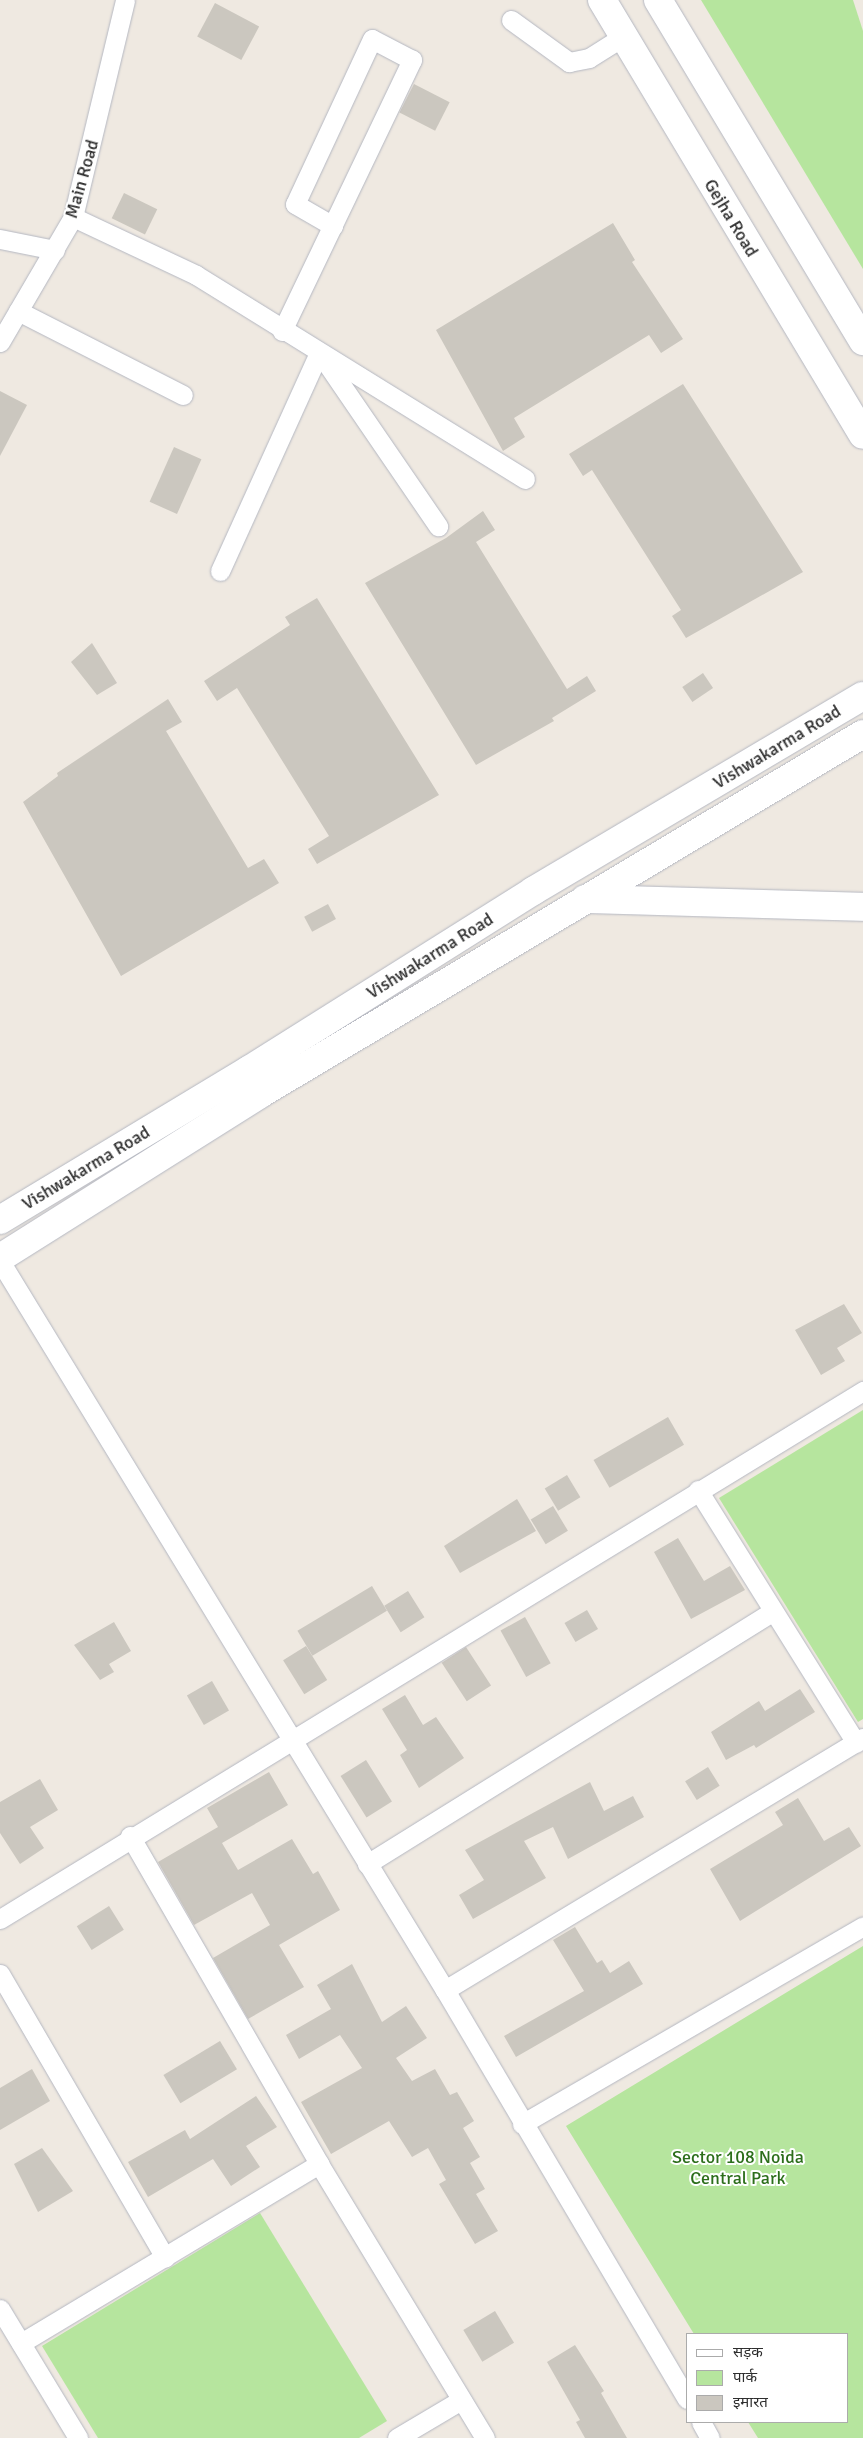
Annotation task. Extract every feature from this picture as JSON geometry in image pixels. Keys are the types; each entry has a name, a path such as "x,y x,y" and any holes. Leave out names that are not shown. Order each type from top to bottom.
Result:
{"main road":[{"name":"Gejha Road","path":"602,0 863,435"},
{"path":"658,0 863,341"},
{"name":"Vishwakarma Road","path":"0,1220 125,1145 533,891 863,696"},
{"name":"Vishwakarma Road","path":"0,1259 138,1171 582,899 863,734"},
{"path":"582,899 863,906"},
{"path":"125,1145 138,1171"}],"street":[{"name":"Main Road","path":"0,342 73,217 125,0"},
{"path":"510,20 569,62 589,58 624,36"},
{"path":"282,331 333,226 412,60 372,40 295,204 333,226"},
{"path":"73,217 196,276 282,331 524,479"},
{"path":"0,239 55,250"},
{"path":"18,311 183,395"},
{"path":"319,353 438,526"},
{"path":"220,571 319,353"},
{"path":"0,1259 445,1990 522,2124 686,2397"},
{"path":"0,1919 130,1836 290,1738 863,1391"},
{"path":"445,1990 859,1741 773,1611 698,1490"},
{"path":"367,1864 773,1611"},
{"path":"130,1836 319,2164 485,2438"},
{"path":"522,2124 863,1926"},
{"path":"0,1974 165,2257"},
{"path":"22,2343 319,2164"},
{"path":"0,2309 78,2438"},
{"path":"397,2438 461,2400"},
{"path":"702,2423 710,2438"}],"green space":[{"path":"701,0 853,0 863,31 863,269"},
{"path":"863,1410 863,1719 858,1722 719,1498"},
{"name":"Sector 108 Noida Central Park","path":"863,1946 863,2438 758,2438 749,2423 848,2423 848,2333 693,2333 566,2126"},
{"path":"260,2213 387,2421 359,2438 98,2438 42,2346"}],"building":[{"path":"215,3 259,26 241,60 197,37"},
{"path":"414,84 450,102 435,131 399,113"},
{"path":"124,193 157,209 145,234 112,218"},
{"path":"613,223 635,260 632,262 683,339 661,353 649,335 514,418 525,437 503,451 436,330"},
{"path":"683,384 803,572 686,638 672,616 681,610 592,470 583,476 569,454"},
{"path":"0,391 27,405 0,456"},
{"path":"174,447 201,459 177,514 150,502"},
{"path":"483,511 495,530 476,542 567,689 587,676 596,691 552,718 554,721 476,765 365,583 446,538"},
{"path":"317,598 439,795 317,864 308,849 329,836 237,688 217,701 204,681 290,625 285,617"},
{"path":"92,643 117,683 97,695 71,662"},
{"path":"703,673 713,688 692,702 682,687"},
{"path":"168,699 182,722 166,731 248,868 264,859 279,883 121,976 23,802 58,776 57,773"},
{"path":"328,904 336,919 312,932 304,917"},
{"path":"844,1304 862,1333 837,1348 845,1361 821,1375 795,1330"},
{"path":"668,1417 684,1445 610,1488 594,1460"},
{"path":"567,1475 580,1497 558,1511 545,1488"},
{"path":"517,1499 536,1531 460,1573 444,1546"},
{"path":"553,1506 568,1531 546,1544 531,1519"},
{"path":"678,1538 704,1581 730,1566 745,1590 691,1619 654,1552"},
{"path":"372,1586 387,1611 312,1656 297,1631"},
{"path":"408,1591 424,1617 401,1632 384,1606"},
{"path":"587,1610 598,1629 575,1642 564,1623"},
{"path":"525,1617 551,1663 526,1677 501,1631"},
{"path":"114,1622 131,1651 109,1664 114,1672 100,1680 74,1645"},
{"path":"306,1646 327,1680 304,1694 283,1660"},
{"path":"466,1647 491,1686 467,1701 442,1663"},
{"path":"212,1681 229,1710 204,1725 187,1696"},
{"path":"800,1689 815,1712 756,1748 754,1745 726,1760 711,1732 759,1701 765,1711"},
{"path":"405,1695 423,1725 436,1717 464,1758 419,1788 400,1755 407,1750 382,1709"},
{"path":"366,1760 392,1802 367,1817 341,1776"},
{"path":"708,1767 720,1786 697,1800 685,1781"},
{"path":"269,1772 288,1805 222,1843 238,1870 292,1839 313,1874 318,1871 340,1910 279,1945 304,1987 248,2019 213,1958 270,1925 252,1893 194,1925 158,1862 218,1827 207,1808"},
{"path":"40,1779 58,1810 30,1827 44,1848 20,1864 0,1833 0,1802"},
{"path":"590,1782 604,1811 633,1796 644,1817 568,1859 553,1827 524,1841 546,1878 473,1919 459,1895 484,1880 465,1850"},
{"path":"798,1798 824,1841 849,1827 861,1846 740,1921 710,1869 783,1825 775,1812"},
{"path":"109,1906 124,1930 92,1950 77,1926"},
{"path":"575,1927 597,1963 602,1960 610,1973 629,1961 643,1984 516,2057 504,2036 584,1991 553,1940"},
{"path":"352,1964 382,2022 406,2006 427,2038 396,2058 412,2081 435,2069 450,2095 457,2092 474,2121 463,2128 480,2157 470,2163 485,2189 476,2194 498,2231 475,2244 439,2184 446,2180 428,2148 412,2157 389,2121 331,2154 301,2102 362,2068 340,2035 299,2059 286,2035 331,2009 317,1985"},
{"path":"220,2041 237,2069 180,2103 163,2075"},
{"path":"32,2069 50,2101 0,2130 0,2088"},
{"path":"256,2096 277,2127 246,2146 260,2167 231,2186 213,2159 148,2197 128,2162 185,2130 190,2139"},
{"path":"42,2148 73,2191 38,2212 14,2164"},
{"path":"495,2311 514,2343 482,2362 463,2330"},
{"path":"575,2345 604,2391 601,2393 627,2438 585,2438 576,2422 580,2420 547,2362"}]}
